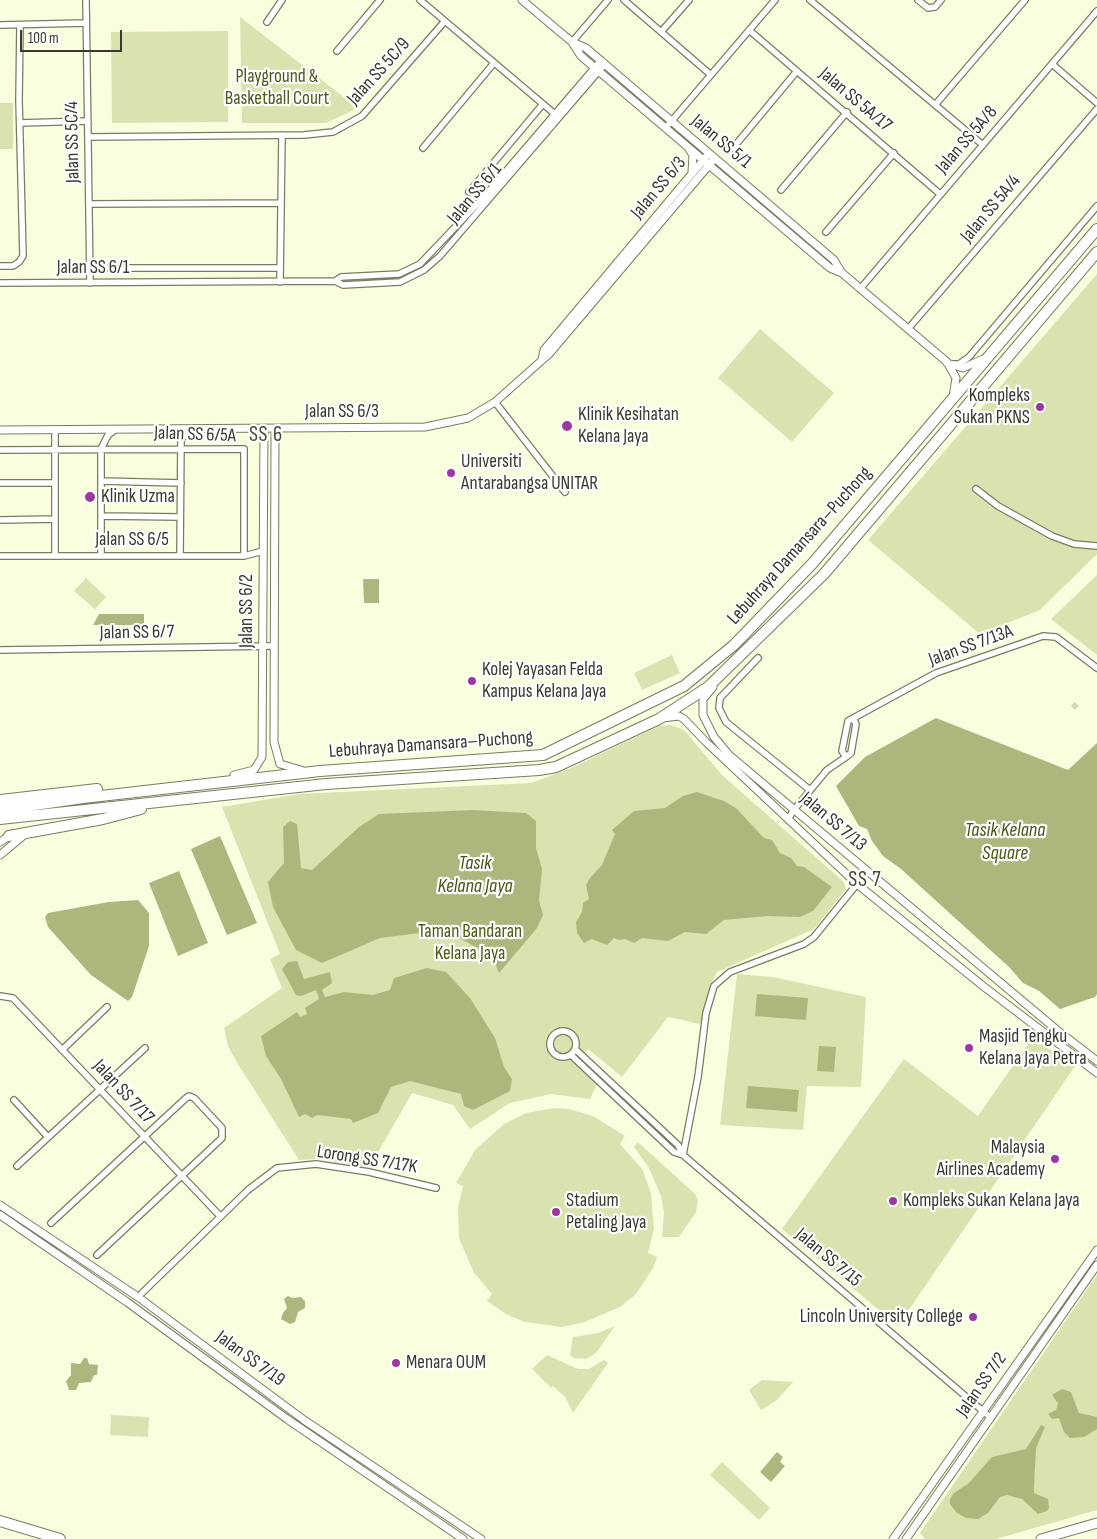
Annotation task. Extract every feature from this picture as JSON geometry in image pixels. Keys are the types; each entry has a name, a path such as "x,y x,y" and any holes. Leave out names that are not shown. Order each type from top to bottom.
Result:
{"highway":[{"name":"Lebuhraya Damansara–Puchong","path":"0,810 320,771 543,755 684,686 734,645 812,564 1097,229"},
{"name":"Lebuhraya Damansara–Puchong","path":"0,819 326,784 539,770 556,767 659,718 692,698 735,662 824,574 1097,252"},
{"path":"0,800 234,775 313,769 320,771"},
{"path":"3,838 103,819 178,801"},
{"path":"0,826 128,806"},
{"path":"0,1521 60,1539"}],"main road":[{"path":"1042,1539 1097,1523"}],"street":[{"name":"Jalan SS 5C/4","path":"86,0 90,283"},
{"path":"267,22 282,0"},
{"path":"337,51 380,0"},
{"path":"420,0 556,116"},
{"name":"Jalan SS 5/1","path":"522,0 572,42 586,48 672,121 834,260 842,274"},
{"path":"572,42 608,0"},
{"path":"624,0 711,75"},
{"path":"662,32 689,0"},
{"path":"666,128 775,0"},
{"path":"810,0 982,145"},
{"path":"918,0 928,8 935,7 940,0"},
{"path":"935,105 1025,0"},
{"name":"Jalan SS 5A/8","path":"860,289 1097,12"},
{"name":"Jalan SS 5C/9","path":"88,137 282,135 333,132 362,116 444,21"},
{"path":"0,25 86,23"},
{"path":"0,266 13,266 20,262 23,256 20,25"},
{"name":"Jalan SS 5A/17","path":"749,30 940,194"},
{"name":"Jalan SS 5/1","path":"572,42 581,56 830,268 842,274 947,362"},
{"name":"Jalan SS 6/1","path":"0,283 336,281 341,276 399,274 420,264 482,199 603,62"},
{"path":"423,148 494,63"},
{"path":"1052,64 1097,103"},
{"path":"733,148 797,71"},
{"path":"469,192 543,104"},
{"name":"Jalan SS 5A/4","path":"908,329 1097,109"},
{"path":"780,190 846,112"},
{"path":"20,123 88,121"},
{"path":"280,282 282,135"},
{"path":"686,145 693,155 693,179 711,173 722,176"},
{"name":"Jalan SS 6/3","path":"707,163 709,153"},
{"path":"826,232 894,153"},
{"name":"Jalan SS 6/3","path":"0,430 275,429 438,426 468,418 495,402 542,360 544,350 707,163 715,158"},
{"path":"89,204 282,203"},
{"path":"947,362 959,364 969,357 1097,206"},
{"path":"90,268 280,268"},
{"path":"947,362 963,368 987,356"},
{"path":"947,362 956,378 953,398"},
{"path":"495,402 565,492"},
{"path":"101,555 101,449 108,435 116,429"},
{"path":"180,556 181,439 193,429"},
{"name":"Jalan SS 6/2","path":"234,775 254,770 262,757 264,429"},
{"name":"Jalan SS 6/2","path":"275,429 274,646 276,753 280,764 301,770"},
{"path":"55,430 56,556"},
{"name":"Jalan SS 6/5A","path":"0,450 244,449 244,556"},
{"path":"101,481 181,483"},
{"path":"0,483 55,483"},
{"path":"976,489 998,506 1052,536 1074,544 1097,546"},
{"path":"101,516 180,517"},
{"path":"0,520 55,519"},
{"name":"Jalan SS 6/5","path":"0,556 244,556 263,551"},
{"name":"Jalan SS 7/13A","path":"788,820 793,811 827,770 852,753 856,724 853,718 936,673 1043,636 1056,637 1097,668"},
{"name":"Jalan SS 6/7","path":"0,650 274,646"},
{"path":"758,658 720,698 719,708 726,722 810,790"},
{"name":"Jalan SS 7/13","path":"735,662 703,700 704,720 714,737 729,755 793,811 1056,1030 1097,1061"},
{"name":"Jalan SS 7/13","path":"659,718 679,716 684,719 857,884 983,986 1097,1073"},
{"path":"0,855 27,833"},
{"path":"683,1155 698,1077 706,1013 714,986 730,972 804,944 814,937 857,884"},
{"name":"Jalan SS 7/17","path":"0,996 13,998 220,1216"},
{"path":"62,1050 107,1006"},
{"path":"576,1049 571,1055 559,1057 552,1052 549,1044 552,1036 560,1031 568,1032 575,1038 576,1049 678,1145 683,1155"},
{"path":"17,1166 145,1048"},
{"name":"Jalan SS 7/15","path":"571,1055 674,1152 683,1155 990,1418"},
{"path":"51,1223 184,1098 194,1098 222,1128 222,1138 97,1255"},
{"path":"14,1100 48,1137"},
{"path":"633,1115 638,1109"},
{"name":"Lorong SS 7/17K","path":"142,1292 220,1216 265,1175 277,1168 316,1164 369,1172 436,1188"},
{"name":"Jalan SS 7/19","path":"0,1205 138,1297 304,1420 481,1539"},
{"name":"Jalan SS 7/19","path":"0,1215 128,1302 287,1419 463,1539"},
{"name":"Jalan SS 7/2","path":"893,1539 1097,1250"},
{"name":"Jalan SS 7/2","path":"906,1539 1097,1265"}],"green space":[{"name":"Playground & Basketball Court","path":"240,17 358,108 326,123 242,123"},
{"path":"228,31 228,122 112,123 111,32"},
{"path":"0,103 13,103 13,149 0,149"},
{"name":"Kompleks Sukan PKNS","path":"1097,274 1097,554 1040,610 980,634 868,540"},
{"path":"760,329 834,393 792,442 718,378"},
{"path":"1097,575 1097,655 1051,619"},
{"path":"86,578 106,597 95,609 74,591"},
{"path":"672,655 680,673 642,690 634,673"},
{"name":"Taman Bandaran Kelana Jaya","path":"671,725 684,730 722,775 844,882 846,889 814,929 717,972 700,1024 668,1017 622,1077 588,1049 576,1063 594,1077 597,1084 590,1099 551,1094 510,1103 470,1129 453,1105 412,1093 369,1168 316,1159 299,1160 236,1061 228,1046 224,1028 282,988 270,959 280,954 222,807 299,794 531,783 569,769 659,726"},
{"path":"737,974 773,977 866,997 861,1087 807,1086 803,1130 720,1125"},
{"name":"Kompleks Sukan Kelana Jaya","path":"1032,1038 1075,1066 898,1326 782,1229 904,1059 978,1116"},
{"name":"Stadium Petaling Jaya","path":"554,1108 569,1109 593,1116 625,1136 620,1144 642,1169 651,1193 654,1229 648,1253 657,1257 653,1268 636,1294 620,1307 585,1322 562,1327 525,1322 506,1314 487,1301 492,1294 474,1273 459,1238 458,1207 463,1186 456,1183 475,1150 504,1124 526,1113"},
{"path":"638,1142 695,1194 698,1201 696,1212 679,1237 662,1237 664,1213 661,1196 649,1168 634,1147"},
{"path":"1097,1275 1097,1510 996,1539 925,1539 920,1533"},
{"path":"615,1326 596,1353 586,1359 574,1358 570,1355 573,1337 598,1333"},
{"path":"547,1355 578,1369 589,1369 604,1360 608,1363 573,1413 565,1397 553,1386 551,1388 532,1369"},
{"path":"762,1380 793,1382 777,1400 761,1410 749,1390"},
{"path":"111,1415 149,1417 148,1437 110,1435"},
{"path":"722,1462 770,1508 759,1520 710,1475"}],"water":[{"path":"363,579 379,579 379,603 364,603"},
{"path":"99,614 144,614 144,625 93,625"},
{"name":"Tasik Kelana Square","path":"936,718 1068,770 1097,743 1097,994 1095,997 1060,1009 1039,991 1023,983 1009,967 901,869 883,856 872,841 867,829 859,826 836,786 865,757"},
{"path":"697,792 724,801 737,809 764,838 772,840 780,853 791,858 797,866 804,867 832,887 813,911 800,917 768,916 724,920 706,934 685,932 668,941 642,938 634,943 625,939 619,940 614,938 607,945 592,939 584,943 577,933 576,922 582,912 583,903 589,899 586,885 602,865 615,834 612,830 634,811 665,808 683,796"},
{"name":"Tasik Kelana Jaya","path":"473,810 526,813 536,821 536,848 542,869 539,900 543,915 537,928 499,973 492,956 461,939 420,933 380,938 322,963 296,950 273,907 268,882 284,863 283,827 290,821 297,824 301,868 312,870 359,827 379,814"},
{"path":"220,836 257,923 227,935 191,849"},
{"path":"179,871 208,943 178,956 149,883"},
{"path":"138,900 149,913 149,946 132,997 128,1001 91,975 48,927 45,917 48,913 109,902"},
{"path":"297,961 304,979 330,972 332,983 322,990 325,997 344,992 373,995 390,990 394,978 427,968 446,972 470,998 495,1038 504,1067 512,1079 510,1091 473,1110 464,1106 461,1094 410,1081 391,1087 378,1113 353,1123 351,1119 317,1115 312,1118 305,1114 299,1117 281,1079 266,1056 261,1036 297,1012 300,1017 307,1014 305,1008 319,999 316,990 301,996 296,995 282,969 288,962"},
{"path":"757,994 808,998 806,1020 755,1016"},
{"path":"819,1046 836,1047 834,1072 817,1071"},
{"path":"748,1086 799,1090 797,1112 746,1108"},
{"path":"288,1296 292,1298 301,1297 305,1301 305,1308 298,1312 295,1322 290,1324 281,1319 287,1308 284,1299"},
{"path":"84,1358 87,1358 89,1364 98,1365 97,1375 94,1375 91,1382 79,1383 76,1390 69,1390 66,1381 71,1375 71,1363 80,1364"},
{"path":"1062,1389 1071,1392 1079,1413 1097,1417 1097,1429 1084,1437 1070,1438 1064,1432 1059,1418 1052,1419 1048,1414 1056,1410 1058,1403 1052,1395"},
{"path":"1041,1425 1045,1427 1036,1448 1034,1493 1048,1499 1049,1508 1047,1511 1038,1514 1022,1499 1007,1495 1000,1497 988,1513 978,1519 966,1518 957,1513 950,1504 950,1499 954,1493 969,1483 992,1457 1026,1449"},
{"path":"777,1452 783,1457 780,1462 785,1466 771,1482 760,1472"}],"tunnel":[{"path":"1073,708 1078,702"}],"place":[{"name":"Kompleks Sukan PKNS","path":"1040,407"},
{"name":"Klinik Kesihatan Kelana Jaya","path":"567,426"},
{"name":"Universiti Antarabangsa UNITAR","path":"451,473"},
{"name":"Klinik Uzma","path":"90,497"},
{"name":"Kolej Yayasan Felda Kampus Kelana Jaya","path":"472,681"},
{"name":"Masjid Tengku Kelana Jaya Petra","path":"969,1048"},
{"name":"Malaysia Airlines Academy","path":"1055,1159"},
{"name":"Kompleks Sukan Kelana Jaya","path":"893,1201"},
{"name":"Stadium Petaling Jaya","path":"556,1212"},
{"name":"Lincoln University College","path":"973,1317"},
{"name":"Menara OUM","path":"396,1363"}],"district":[{"name":"SS 6","path":"266,436"},
{"name":"SS 7","path":"865,881"}]}
